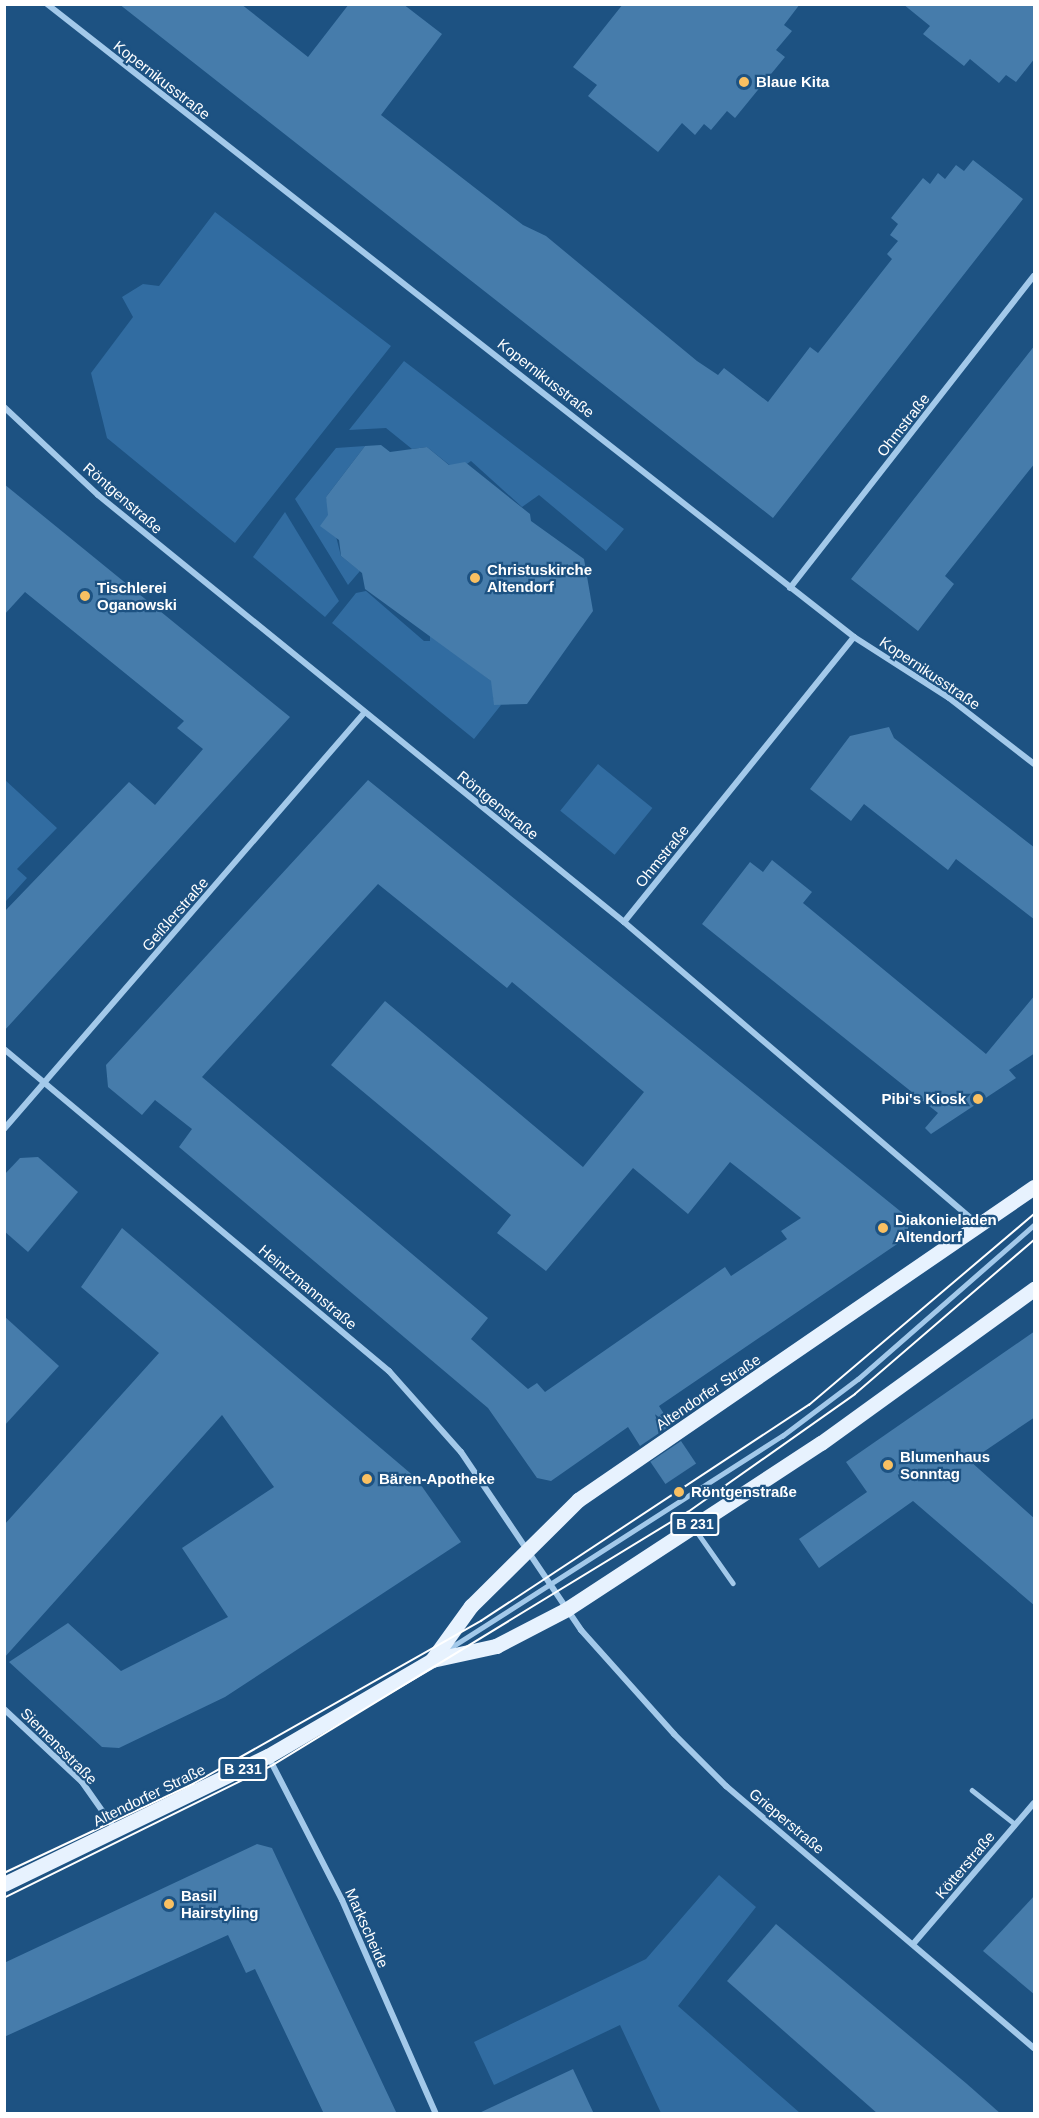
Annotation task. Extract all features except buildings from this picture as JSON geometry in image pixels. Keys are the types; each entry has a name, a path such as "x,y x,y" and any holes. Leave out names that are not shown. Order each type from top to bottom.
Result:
{"main road":[{"name":"Altendorfer Straße","path":"432,1660 525,1547 578,1500 830,1332 977,1223 1035,1187"},
{"name":"Altendorfer Straße","path":"4,1884 268,1756 432,1660 496,1646 567,1609 859,1417 1035,1290"}],"street":[{"name":"Kopernikusstraße","path":"47,4 790,588 854,637 949,698 1035,764"},
{"name":"Ohmstraße","path":"790,588 1035,276"},
{"name":"Röntgenstraße","path":"4,407 98,495 624,922 977,1223"},
{"name":"Ohmstraße","path":"624,922 854,637"},
{"name":"Geißlerstraße","path":"4,1129 364,713"},
{"name":"Heintzmannstraße","path":"4,1049 389,1371 461,1452 551,1586"},
{"name":"Grieperstraße","path":"551,1586 608,1662 726,1786 914,1943 1035,2048"},
{"name":"Siemensstraße","path":"4,1709 82,1782 116,1831"},
{"name":"Markscheide","path":"268,1756 342,1900 436,2114"},
{"name":"Kötterstraße","path":"914,1943 1035,1803"}],"lane":[{"path":"432,1660 551,1586 817,1410 1035,1225"},
{"path":"693,1526 733,1583"},
{"path":"972,1790 1016,1824"}],"shaded area":[{"path":"215,212 391,346 235,543 107,438 91,373 133,317 122,297 143,284 159,286"},
{"path":"404,361 624,529 606,551 539,495 522,507 471,461 457,471 427,447 412,449 386,428 349,430"},
{"path":"365,446 326,497 341,556 360,571 348,585 295,499 336,448"},
{"path":"285,512 339,601 325,617 253,557"},
{"path":"366,591 424,641 430,641 430,634 495,684 493,698 501,705 474,739 332,623 356,593"},
{"path":"598,764 652,808 615,855 560,811"},
{"path":"4,779 57,828 17,869 27,878 6,901"},
{"path":"719,1875 756,1907 678,2006 800,2113 661,2113 620,2025 494,2085 474,2042 646,1959"}],"tram line":[{"path":"4,1873 193,1784 481,1621 809,1405 1034,1214"},
{"path":"4,1898 273,1765 688,1512 855,1394 1034,1240"}],"place":[{"name":"Blaue Kita","path":"744,82"},
{"name":"Christuskirche Altendorf","path":"475,578"},
{"name":"Tischlerei Oganowski","path":"85,596"},
{"name":"Pibi's Kiosk","path":"978,1099"},
{"name":"Diakonieladen Altendorf","path":"883,1228"},
{"name":"Blumenhaus Sonntag","path":"888,1465"},
{"name":"Bären-Apotheke","path":"367,1479"},
{"name":"Röntgenstraße","path":"679,1492"},
{"name":"Basil Hairstyling","path":"169,1904"}]}
